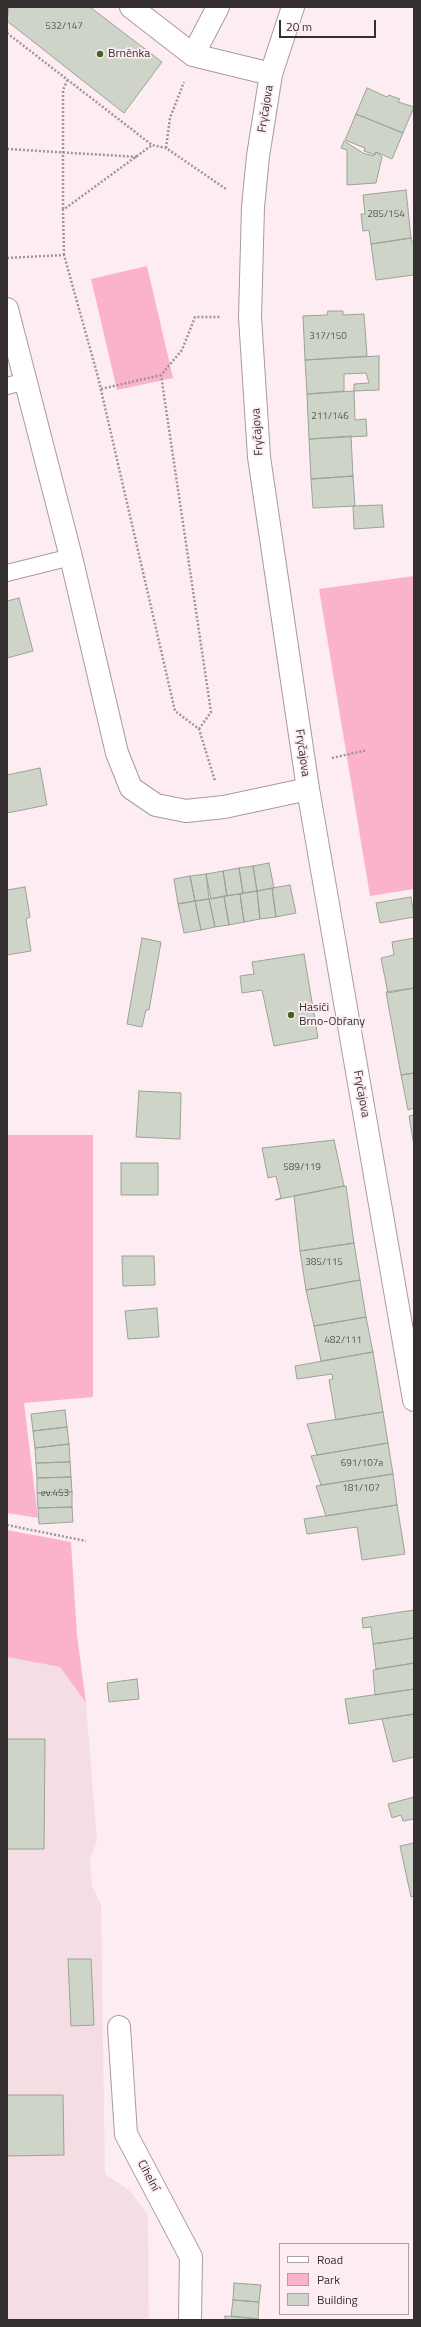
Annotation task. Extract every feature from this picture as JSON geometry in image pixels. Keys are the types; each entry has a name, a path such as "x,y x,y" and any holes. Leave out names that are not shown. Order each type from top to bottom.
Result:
{"main road":[{"name":"Fryčajova","path":"131,7 193,55 271,74"},
{"path":"193,55 218,7"},
{"name":"Fryčajova","path":"293,7 271,74 258,156 253,207 250,317 259,457 308,789 414,1400"},
{"name":"Fryčajova","path":"7,309 16,383 71,557 117,753 132,788 156,805 186,811 224,807 308,789"},
{"name":"Cihelní","path":"119,2027 126,2134 191,2257 190,2320"}],"lane":[{"path":"7,573 71,557"}],"path":[{"path":"7,33 152,145 166,148 253,207"},
{"path":"166,148 170,118 193,55"},
{"path":"68,79 63,90 64,254 101,389 175,712 199,729 216,785"},
{"path":"63,210 138,157 152,145"},
{"path":"7,149 138,157"},
{"path":"7,258 64,254"},
{"path":"101,389 161,375 182,350 195,318 224,317"},
{"path":"161,375 211,712 199,729"},
{"path":"328,759 367,750"},
{"path":"7,1525 86,1541"}],"shaded area":[{"path":"7,1657 60,1667 86,1703 97,1841 90,1860 92,1886 101,1905 105,2174 129,2190 148,2215 149,2320 7,2320"}],"green space":[{"path":"147,266 173,378 117,390 91,279"},
{"path":"414,576 414,889 370,896 319,589"},
{"path":"7,1135 93,1135 93,1397 24,1403 38,1518 7,1513"},
{"path":"7,1530 71,1542 77,1635 86,1703 60,1667 7,1657"}],"building":[{"name":"Brněnka","path":"9,7 90,7 162,62 124,113 7,21"},
{"path":"367,88 387,97 389,95 400,99 398,102 414,107 403,133 356,114"},
{"path":"356,114 403,133 392,159 376,152 375,155 364,151 365,148 345,140"},
{"path":"344,141 363,153 373,156 376,152 382,157 376,183 347,185 347,150 341,148"},
{"path":"406,190 411,238 371,244 369,230 363,231 361,214 365,214 363,195"},
{"path":"411,238 412,242 414,242 414,275 376,280 371,244"},
{"path":"328,311 343,311 343,315 364,314 367,356 305,360 303,316 327,315"},
{"path":"379,356 379,390 354,391 354,384 369,383 366,373 344,374 344,391 307,394 305,360"},
{"path":"354,391 355,420 366,419 367,436 309,439 307,394"},
{"path":"351,436 353,476 311,479 309,439"},
{"path":"353,476 355,506 313,508 311,479"},
{"path":"382,505 384,527 354,529 353,506"},
{"path":"19,598 33,651 7,658 7,601"},
{"path":"40,768 47,805 7,813 7,775"},
{"path":"269,863 274,888 257,891 253,866"},
{"path":"253,866 257,891 243,893 239,868"},
{"path":"239,868 243,893 227,896 223,871"},
{"path":"223,871 227,896 211,899 206,874"},
{"path":"206,874 209,899 195,901 190,876"},
{"path":"190,876 195,901 178,904 174,879"},
{"path":"290,885 296,913 276,917 272,888"},
{"path":"25,887 30,917 26,919 31,951 7,955 7,890"},
{"path":"272,888 276,917 260,919 257,891"},
{"path":"257,891 260,919 244,922 240,894"},
{"path":"240,894 244,922 229,925 224,896"},
{"path":"224,896 229,925 215,927 209,899"},
{"path":"411,897 414,917 380,923 376,903"},
{"path":"209,899 215,927 201,930 195,901"},
{"path":"195,901 201,930 184,933 178,904"},
{"path":"142,938 161,942 149,1010 146,1010 142,1027 127,1024"},
{"path":"414,938 414,988 388,993 381,958 394,955 392,942"},
{"name":"Hasiči Brno-Obřany","path":"304,954 318,1038 274,1046 262,990 242,993 240,976 254,974 252,962"},
{"path":"414,988 414,1073 401,1075 386,992"},
{"path":"414,1073 414,1108 408,1110 401,1075"},
{"path":"139,1091 181,1093 180,1139 136,1137"},
{"path":"414,1115 414,1146 409,1116"},
{"path":"334,1140 344,1186 275,1200 281,1198 276,1176 268,1178 262,1148"},
{"path":"121,1163 158,1163 158,1195 121,1195"},
{"path":"346,1186 354,1243 300,1251 294,1196"},
{"path":"354,1243 360,1280 306,1290 300,1251"},
{"path":"122,1256 154,1256 155,1285 123,1286"},
{"path":"360,1280 366,1317 314,1326 306,1290"},
{"path":"157,1308 159,1337 128,1339 125,1311"},
{"path":"366,1317 373,1352 321,1361 314,1326"},
{"path":"373,1352 383,1412 336,1420 329,1380 333,1379 332,1374 297,1379 295,1366"},
{"path":"65,1410 67,1427 33,1431 31,1414"},
{"path":"383,1412 388,1443 317,1455 307,1424"},
{"path":"67,1427 69,1444 35,1448 33,1431"},
{"path":"388,1443 393,1474 321,1485 311,1456"},
{"path":"69,1444 70,1462 36,1463 35,1448"},
{"path":"70,1462 71,1477 37,1478 36,1463"},
{"path":"393,1474 397,1505 326,1516 316,1486"},
{"path":"71,1477 72,1492 37,1493 37,1478"},
{"path":"72,1492 72,1507 38,1508 37,1493"},
{"path":"397,1505 405,1554 362,1560 357,1527 307,1534 304,1519"},
{"path":"72,1507 73,1522 39,1524 38,1508"},
{"path":"414,1610 414,1638 373,1644 371,1627 363,1628 362,1618"},
{"path":"414,1638 414,1663 376,1669 373,1644"},
{"path":"414,1663 414,1689 375,1695 373,1670"},
{"path":"137,1679 139,1699 109,1702 107,1683"},
{"path":"414,1689 414,1714 349,1724 345,1699"},
{"path":"414,1714 414,1757 393,1762 382,1719"},
{"path":"7,1739 45,1739 44,1849 7,1849"},
{"path":"414,1797 414,1819 403,1821 401,1815 392,1818 388,1804"},
{"path":"414,1843 414,1896 411,1897 400,1846"},
{"path":"68,1959 91,1959 94,2025 71,2026"},
{"path":"7,2095 63,2095 64,2155 7,2156"},
{"path":"234,2283 261,2285 259,2302 233,2300"},
{"path":"233,2300 259,2302 258,2319 231,2316"},
{"path":"225,2316 258,2319 258,2320 225,2320"}],"place":[{"name":"Brněnka","path":"100,54"},
{"name":"Hasiči Brno-Obřany","path":"291,1015"}]}
